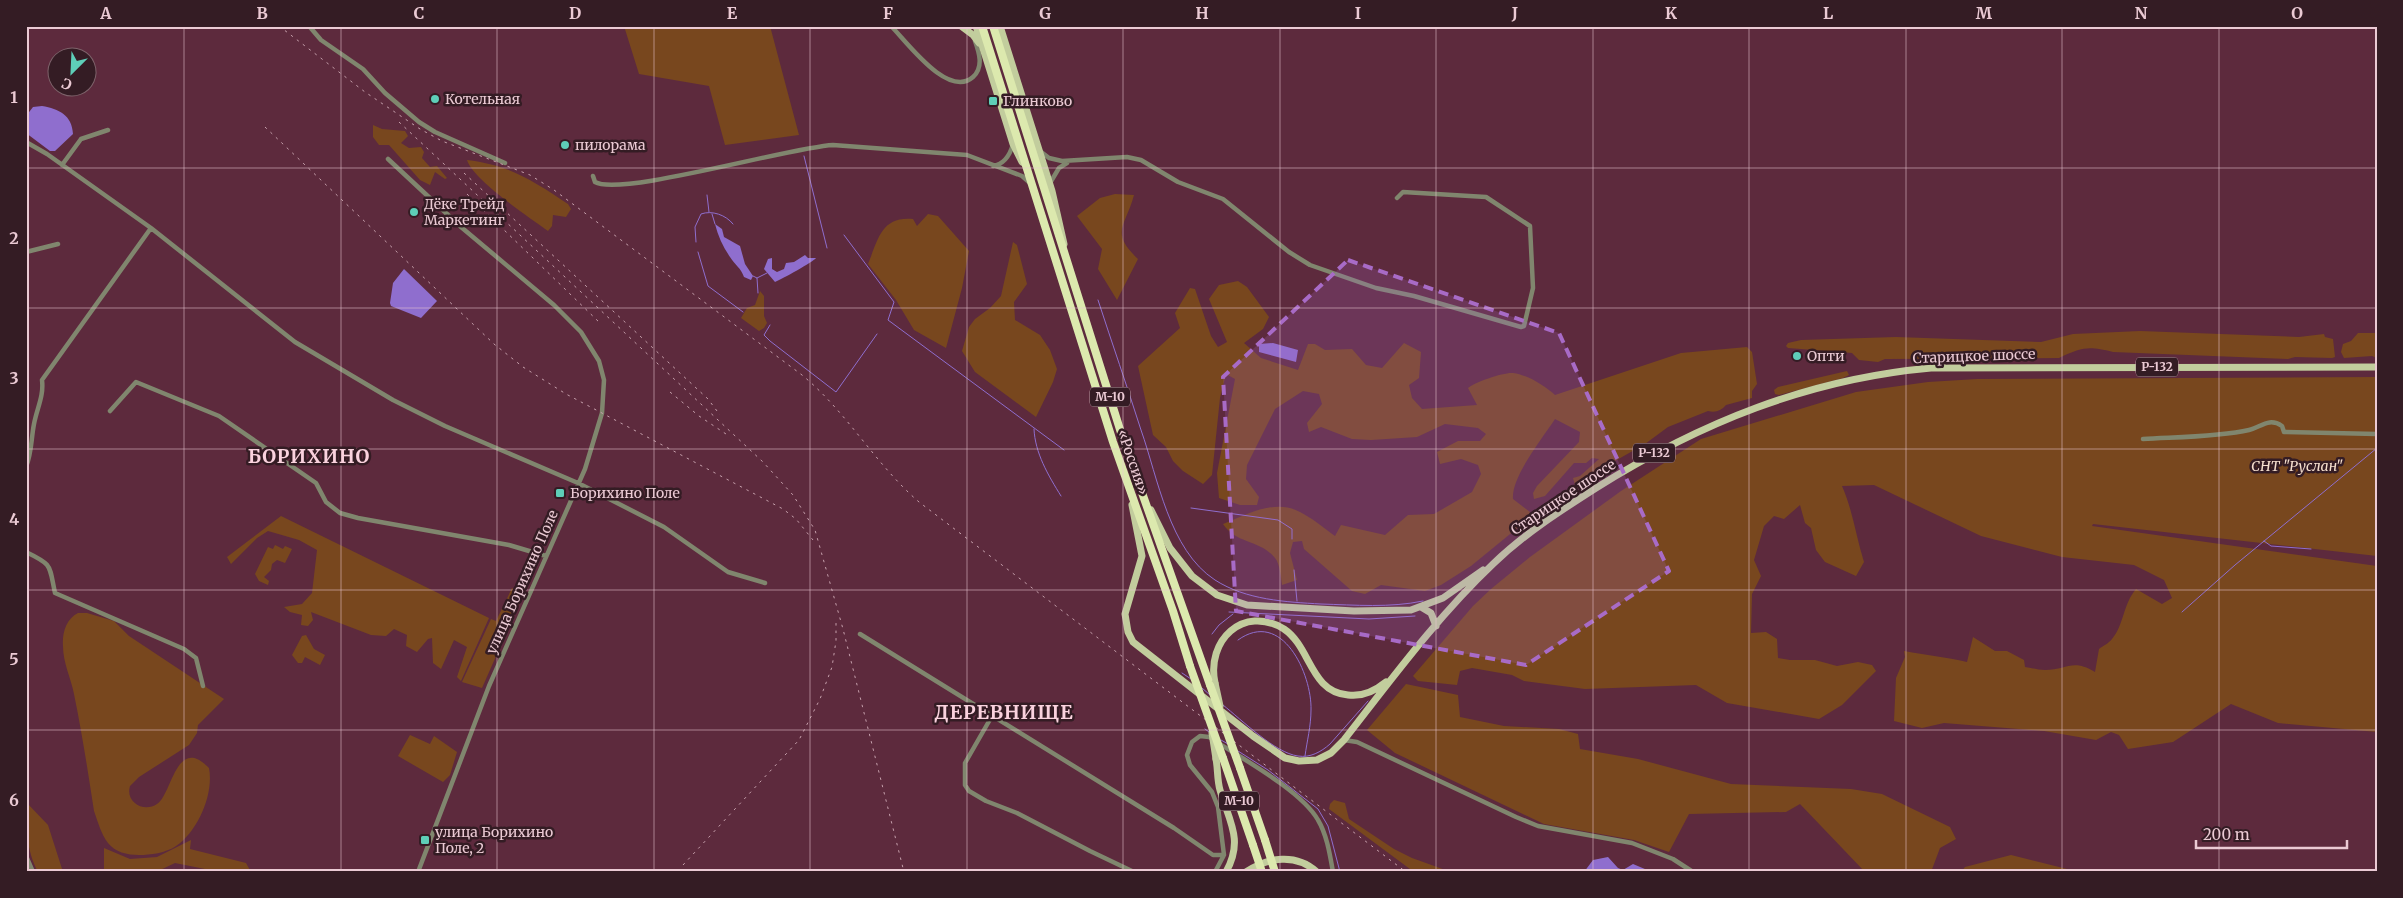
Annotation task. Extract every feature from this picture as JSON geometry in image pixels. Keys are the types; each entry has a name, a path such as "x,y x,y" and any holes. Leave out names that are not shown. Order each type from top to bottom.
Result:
{"highway":[{"name":"«Россия»","path":"982,26 1128,487 1173,611 1190,666 1210,720 1220,758 1262,872"},
{"name":"«Россия»","path":"993,26 1138,484 1212,684 1275,872"}],"main road":[{"path":"961,26 973,35 982,48"},
{"path":"976,26 1013,144 1030,175"},
{"path":"1000,26 1050,184 1060,219 1067,258"},
{"path":"1005,26 1005,43"},
{"path":"1012,68 1019,108"},
{"name":"Старицкое шоссе","path":"1128,487 1142,556 1125,614 1128,632 1133,642 1258,740 1286,758 1299,761 1317,760 1331,752 1344,740 1396,673 1492,565 1550,518 1659,450 1738,413 1820,388 1898,372 1949,367 2377,367"},
{"path":"1138,484 1176,557 1197,581 1224,598 1247,605 1388,612 1421,607 1448,596 1492,565"},
{"path":"1421,607 1431,613 1436,626"},
{"path":"1212,684 1213,660 1221,642 1237,627 1259,622 1273,624 1289,634 1298,644 1317,678 1325,686 1336,692 1353,696 1368,693 1396,673"},
{"path":"1220,758 1218,785 1236,840 1234,854 1226,872"},
{"path":"1246,872 1266,861 1281,859 1299,862 1317,872"}],"street":[{"path":"309,26 321,40 363,69 385,93 419,122 435,132 505,163"},
{"path":"891,26 932,68 946,79 955,82 969,80 978,70 980,60 973,35"},
{"path":"62,165 80,139 108,130"},
{"path":"26,142 151,228 296,342 393,400 445,426 578,483 664,526 728,572 765,583"},
{"path":"992,166 1004,162 1013,144"},
{"path":"593,176 595,182 605,186 631,183 748,162 812,146 833,145 967,155 1022,176 1033,187"},
{"path":"1039,151 1053,160 1070,162 1127,157 1141,160 1178,182 1223,200 1288,252 1310,265 1376,288 1414,296 1521,327 1524,326 1533,288 1530,226 1486,197 1403,192 1397,198"},
{"name":"улица Борихино Поле","path":"388,159 435,204 554,306 581,332 590,343 602,367 604,380 604,404 594,443 489,686 418,872"},
{"path":"1050,184 1059,168 1070,162"},
{"path":"26,467 32,453 34,422 44,391 42,380 151,228"},
{"path":"26,252 58,244"},
{"path":"110,411 136,382 219,416 316,483 326,502 340,513 358,518 509,545 546,556"},
{"path":"2143,439 2246,430 2266,422 2273,422 2282,426 2284,432 2377,434"},
{"path":"26,552 46,561 50,568 55,593 184,649 196,658 203,686"},
{"path":"860,634 1174,828 1213,855 1224,855"},
{"path":"992,716 965,763 965,785 969,791 986,801 1018,813 1134,872"},
{"path":"1215,872 1224,855 1221,826 1215,798 1187,759 1190,745 1200,736 1209,737 1273,779 1308,807 1320,822 1333,872"},
{"path":"1344,740 1357,742 1538,826 1632,843 1673,858 1693,872"},
{"path":"26,856 33,872"}],"highlighted area":[{"path":"1348,260 1559,333 1669,571 1526,665 1236,611 1223,377"}],"green space":[{"path":"624,26 770,26 799,135 725,145 709,86 639,74"},
{"path":"373,125 382,129 405,131 408,136 401,143 409,148 421,147 424,152 422,158 430,167 437,166 447,178 445,179 435,172 430,185 420,180 389,145 379,145 373,137"},
{"path":"467,160 482,162 520,175 568,204 571,209 566,217 553,215 552,226 548,231 490,188 471,168"},
{"path":"1115,194 1134,195 1122,228 1122,235 1129,250 1138,259 1117,300 1098,269 1102,249 1077,216 1100,198"},
{"path":"928,214 938,216 969,251 962,288 946,348 914,330 896,300 868,264 878,238 887,226 894,221 913,219 917,226"},
{"path":"1013,242 1017,245 1027,284 1014,302 1015,320 1040,335 1050,350 1057,369 1053,382 1036,417 975,372 962,351 969,327 975,319 990,308 1001,296"},
{"path":"1238,281 1247,287 1269,317 1263,329 1244,343 1261,358 1298,370 1308,344 1315,344 1325,350 1352,349 1366,365 1382,368 1404,343 1421,352 1419,378 1409,385 1412,398 1422,409 1477,405 1468,388 1483,380 1503,374 1513,373 1530,378 1555,395 1681,353 1747,347 1752,352 1757,384 1752,391 1752,398 1726,405 1718,411 1708,411 1668,427 1576,489 1573,478 1580,476 1599,459 1592,458 1586,463 1574,463 1545,496 1534,499 1533,493 1537,486 1579,442 1580,432 1555,419 1528,458 1514,490 1513,499 1530,512 1526,521 1471,566 1441,585 1425,591 1381,585 1365,594 1352,591 1304,549 1302,541 1293,542 1290,553 1297,580 1282,585 1279,567 1275,558 1263,548 1241,539 1223,524 1261,509 1281,507 1300,512 1335,536 1341,525 1385,535 1408,515 1434,514 1472,492 1481,474 1478,465 1461,459 1440,464 1437,452 1458,441 1480,441 1486,434 1478,428 1445,424 1417,437 1371,440 1352,439 1321,427 1309,432 1307,423 1322,404 1319,394 1303,391 1275,409 1247,465 1246,479 1259,497 1257,505 1240,505 1219,498 1217,473 1235,379 1226,374 1220,398 1212,475 1203,484 1183,471 1173,461 1166,447 1153,435 1138,366 1180,328 1175,313 1190,288 1195,289 1211,336 1218,347 1227,342 1209,299 1219,285"},
{"path":"760,291 764,296 764,316 767,323 759,331 741,318 747,308 755,305"},
{"path":"2140,331 2299,337 2324,334 2325,337 2333,339 2335,357 2295,357 2288,359 2113,352 2091,348 2059,358 1885,359 1878,362 1859,360 1852,353 1788,348 1786,346 1788,343 1801,340 1896,337 2041,342 2073,334"},
{"path":"2358,333 2377,333 2377,358 2372,356 2344,358 2341,352 2343,344 2351,341"},
{"path":"1847,371 1849,375 1843,378 1779,395 1775,394 1774,390 1778,387"},
{"name":"СНТ \"Руслан\"","path":"2377,377 2377,556 2093,524 2092,526 2377,566 2377,732 2278,723 2231,704 2173,742 2128,749 2119,735 2111,732 2096,740 2044,731 1944,723 1922,728 1894,721 1896,678 1905,657 1904,651 1967,662 1973,637 1995,651 2007,651 2024,660 2025,667 2053,670 2075,665 2095,672 2099,649 2109,642 2116,633 2128,601 2136,589 2162,604 2172,598 2164,580 2134,565 2062,557 1981,536 1874,485 1842,486 1864,562 1856,576 1825,562 1816,550 1811,528 1805,523 1800,505 1784,519 1774,516 1764,526 1754,560 1761,576 1752,594 1751,633 1766,632 1777,639 1778,658 1815,660 1837,666 1858,662 1872,665 1876,671 1842,705 1819,719 1727,703 1696,685 1585,689 1524,681 1512,675 1472,668 1460,671 1457,685 1418,681 1413,676 1473,606 1491,589 1530,557 1621,491 1701,439 1856,392 1928,382 1977,379"},
{"path":"281,516 489,618 461,681 457,677 467,647 454,640 441,669 433,663 432,638 428,639 417,652 406,646 407,635 394,629 386,636 371,635 311,612 313,620 308,626 301,625 302,615 290,612 284,607 302,604 312,593 317,550 299,540 268,531 257,538 231,564 227,557"},
{"path":"275,545 283,549 285,546 292,549 285,563 277,560 272,564 271,570 264,577 269,581 268,585 259,581 255,574 268,547 273,549"},
{"path":"512,588 523,595 482,688 462,682 491,619 496,621"},
{"path":"78,613 87,613 114,621 129,636 224,699 198,725 197,733 189,745 139,777 130,786 130,797 133,801 141,806 152,806 157,804 162,798 182,762 189,758 198,759 209,768 209,789 203,811 184,839 168,850 143,855 130,854 114,849 103,836 94,811 73,688 63,652 63,636 66,627 70,619"},
{"path":"306,635 314,649 325,655 320,665 305,657 302,663 298,663 292,655 302,636"},
{"path":"1406,684 1458,695 1460,717 1504,726 1559,729 1578,734 1580,749 1638,759 1731,784 1851,789 1882,794 1950,827 1956,839 1940,848 1931,872 1865,872 1800,804 1786,812 1689,814 1669,852 1634,840 1544,824 1395,753 1367,730"},
{"path":"410,735 430,744 434,736 457,752 450,775 443,782 398,756"},
{"path":"1334,800 1345,803 1349,819 1394,849 1412,858 1451,872 1414,872 1329,809 1330,804"},
{"path":"26,802 48,825 63,872 38,872 29,846"},
{"path":"191,840 190,849 246,863 251,872 205,869 175,863 156,872 104,872 104,848 130,859 157,857"},
{"path":"2011,855 2079,872 1961,872 1965,867"}],"shaded area":[{"path":"42,106 64,114 72,127 73,134 55,151 50,151 26,133 26,116 33,107"},
{"path":"715,224 722,229 724,237 740,246 745,264 753,276 751,280 744,277 727,253"},
{"path":"805,255 808,258 816,258 804,267 775,282 764,269 768,259 772,258 772,269 777,272 784,269 786,263 794,262"},
{"path":"404,269 437,301 421,318 391,306 393,283"},
{"path":"1273,343 1298,350 1296,362 1259,352 1259,344"},
{"path":"1608,857 1618,868 1623,870 1633,864 1652,872 1584,872 1593,860"}],"waterway":[{"path":"804,156 827,248"},
{"path":"707,195 709,212"},
{"path":"696,242 695,227 701,214 718,214 727,218 733,224"},
{"path":"712,214 715,224"},
{"path":"844,235 894,302 888,320 1064,450"},
{"path":"698,252 708,286 743,312"},
{"path":"757,278 767,273"},
{"path":"753,276 757,278 758,293"},
{"path":"1098,300 1167,512 1186,551 1199,567 1227,587 1266,599 1360,605 1398,605 1423,601"},
{"path":"770,325 764,335 836,392 877,334"},
{"path":"1034,429 1040,455 1047,472 1061,496"},
{"path":"2182,612 2235,565 2377,448"},
{"path":"1191,508 1278,520 1292,529 1292,539"},
{"path":"2264,541 2271,546 2311,549"},
{"path":"1294,570 1297,601"},
{"path":"1229,612 1369,619 1415,616"},
{"path":"1212,634 1219,625 1233,614"},
{"path":"1238,640 1254,632 1268,632 1281,639 1300,664 1310,695 1311,710 1305,756"},
{"path":"1182,673 1191,679"},
{"path":"1202,688 1210,695"},
{"path":"1223,705 1279,749 1289,754 1307,756 1323,750 1330,744 1368,701"},
{"path":"1205,729 1209,732"},
{"path":"1221,740 1228,744"},
{"path":"1238,751 1268,770 1318,809 1328,826 1340,872"}],"railway":[{"path":"279,26 365,92 420,129 442,141 530,175 554,190 802,375 833,405 888,471 919,502 1406,872"},
{"path":"399,122 763,462 793,495 815,530 843,629 904,872"},
{"path":"265,127 494,344 523,367 566,394 783,509 796,519 813,540"},
{"path":"464,173 708,399 720,415"},
{"path":"467,194 601,324"},
{"path":"670,392 699,416 726,434"},
{"path":"683,865 799,740 820,699 832,667 836,641 836,620"}],"place":[{"name":"Котельная","path":"435,99"},
{"name":"Глинково","path":"993,101"},
{"name":"пилорама","path":"565,145"},
{"name":"Дёке Трейд Маркетинг","path":"414,212"},
{"name":"Опти","path":"1797,356"},
{"name":"Борихино Поле","path":"560,493"},
{"name":"улица Борихино Поле, 2","path":"425,840"}],"district":[{"name":"БОРИХИНО","path":"309,456"},
{"name":"ДЕРЕВНИЩЕ","path":"1004,712"}]}
